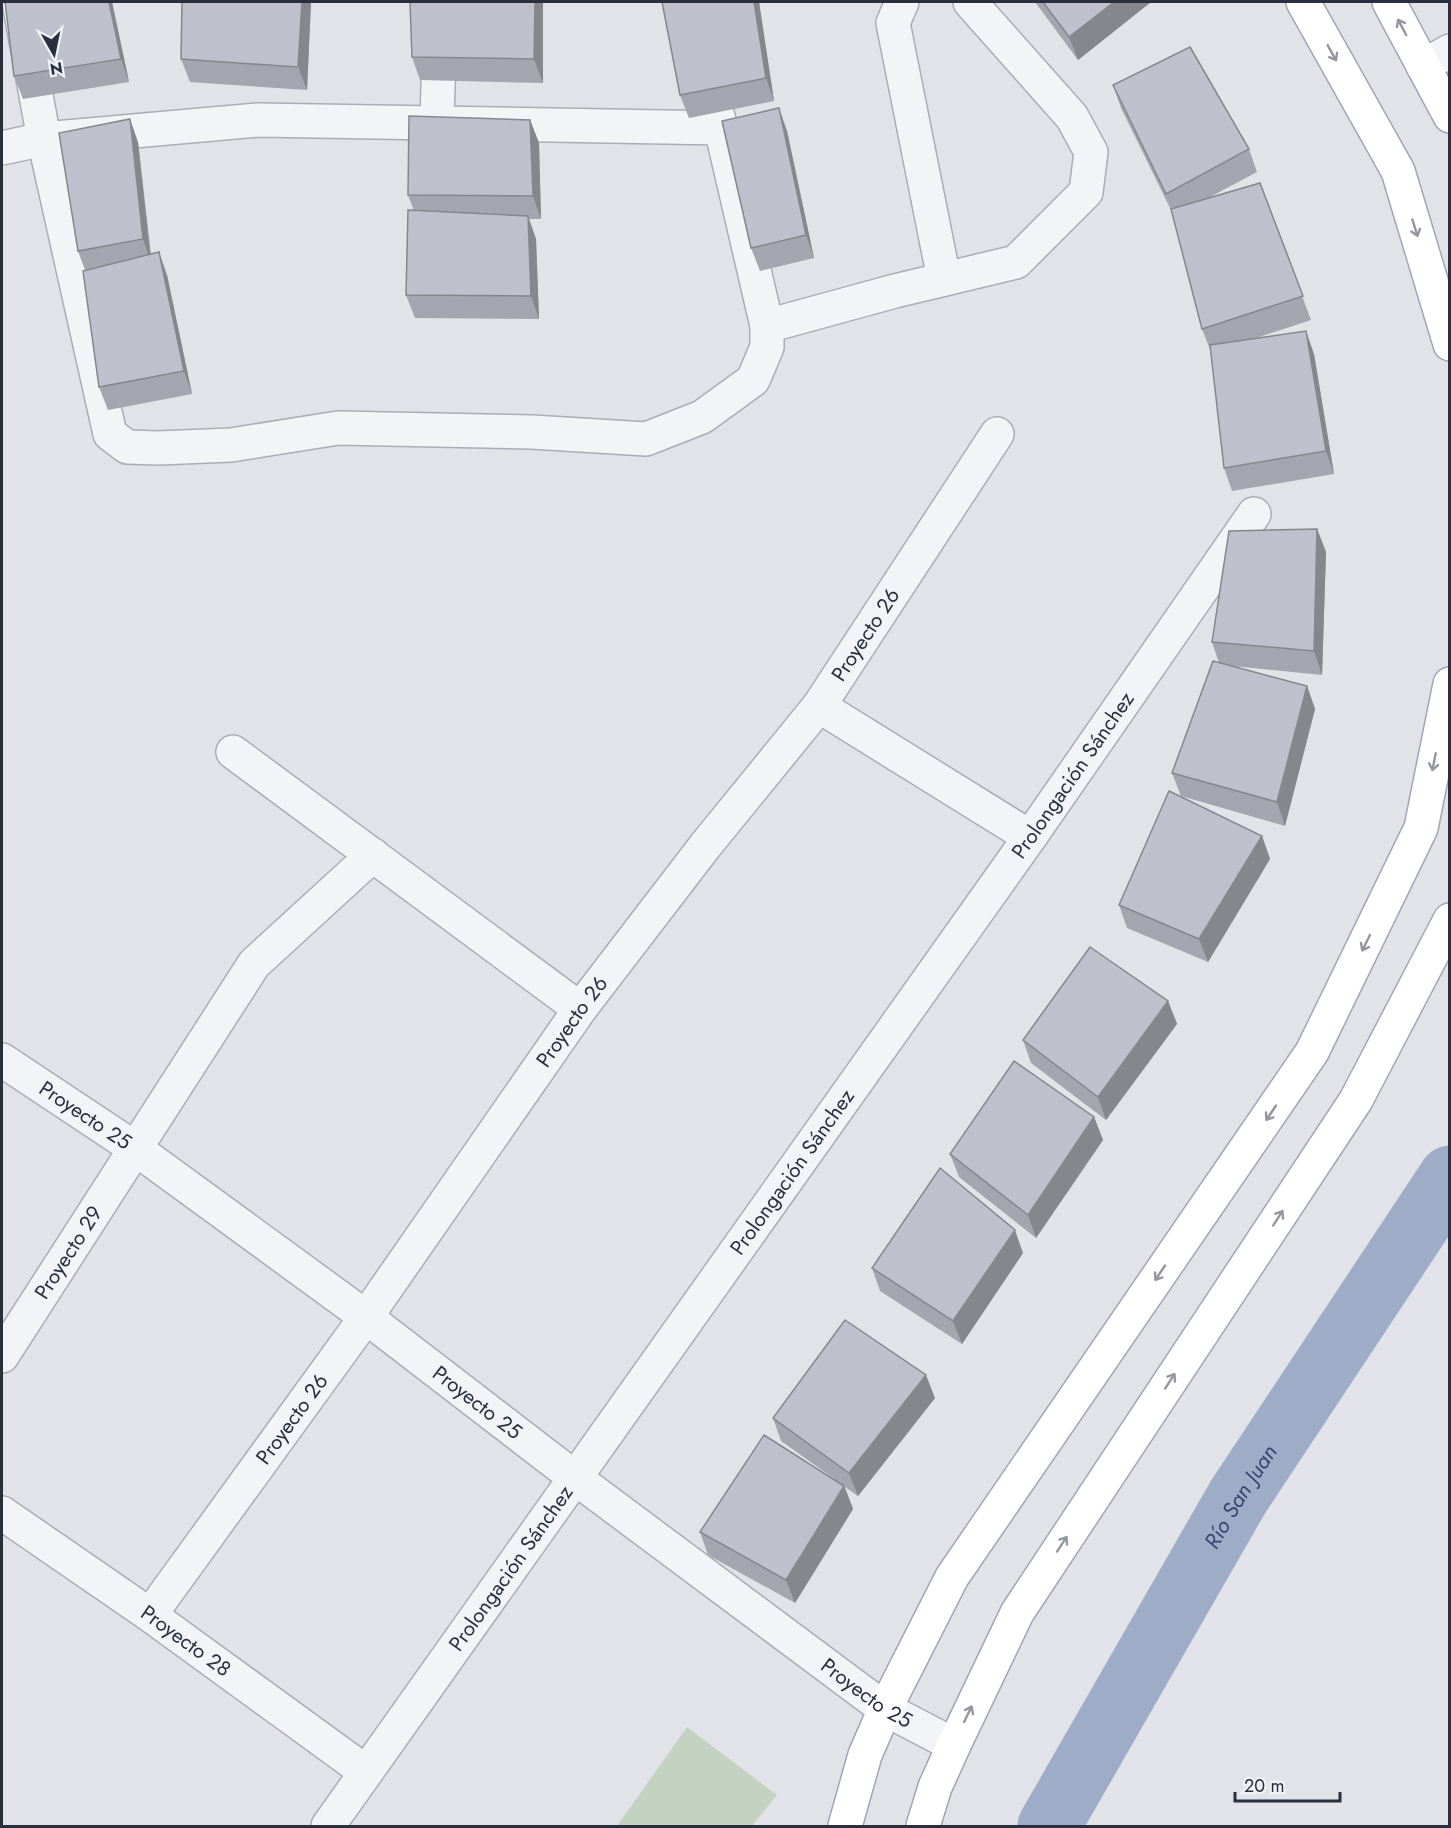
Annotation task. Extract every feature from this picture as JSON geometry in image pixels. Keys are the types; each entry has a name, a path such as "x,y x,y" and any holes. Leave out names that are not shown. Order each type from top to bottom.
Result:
{"main road":[{"path":"1303,2 1398,171 1449,344"},
{"path":"1389,2 1436,59 1449,116"},
{"path":"845,1827 865,1755 885,1709 952,1577 1312,1052 1421,828 1449,684"},
{"path":"923,1827 935,1787 1017,1613 1356,1100 1449,920"}],"street":[{"path":"19,2 44,139 110,434 127,447 231,445 338,428 532,432 646,438 702,417 753,380 766,347 767,326 721,128 688,2"},
{"path":"435,178 441,2"},
{"path":"902,2 893,23 944,279"},
{"path":"767,326 1016,262 1086,192 1091,152 1072,117 970,2"},
{"path":"2,148 44,139 258,120 721,128"},
{"name":"Proyecto 26","path":"150,1615 366,1317 580,1009 705,846 819,706 997,434"},
{"name":"Prolongación Sánchez","path":"328,1827 1030,837 1254,514"},
{"path":"819,706 1030,837"},
{"path":"234,752 580,1009"},
{"name":"Proyecto 29","path":"2,1356 254,964 373,855"},
{"name":"Proyecto 25","path":"2,1060 136,1149 366,1317 574,1477 885,1709 954,1745"},
{"name":"Proyecto 28","path":"2,1513 150,1615 366,1772"}],"green space":[{"path":"687,1727 777,1795 752,1826 617,1826"}],"building":[{"path":"5,2 109,2 121,59 14,76"},
{"path":"182,2 302,2 298,67 181,59"},
{"path":"410,2 535,2 534,59 412,57"},
{"path":"662,2 754,2 766,78 680,95"},
{"path":"1043,2 1114,2 1069,37"},
{"path":"1190,47 1249,149 1166,194 1113,85"},
{"path":"779,108 806,235 751,248 722,121"},
{"path":"409,116 530,120 533,196 408,195"},
{"path":"130,119 143,239 78,251 59,133"},
{"path":"1260,183 1303,296 1202,329 1171,209"},
{"path":"408,210 528,216 531,296 406,295"},
{"path":"159,252 184,371 99,387 83,271"},
{"path":"1306,331 1326,451 1224,468 1210,345"},
{"path":"1317,529 1314,651 1212,642 1229,531"},
{"path":"1213,661 1307,686 1277,802 1172,773"},
{"path":"1169,791 1262,836 1199,939 1119,905"},
{"path":"1090,947 1168,1001 1098,1097 1023,1040"},
{"path":"1014,1061 1094,1117 1028,1215 950,1154"},
{"path":"940,1168 1015,1230 953,1321 872,1268"},
{"path":"845,1320 926,1375 849,1473 773,1418"},
{"path":"764,1435 844,1486 786,1580 700,1532"}],"waterway":[{"name":"Río San Juan","path":"1049,1826 1238,1497 1450,1177"}]}
